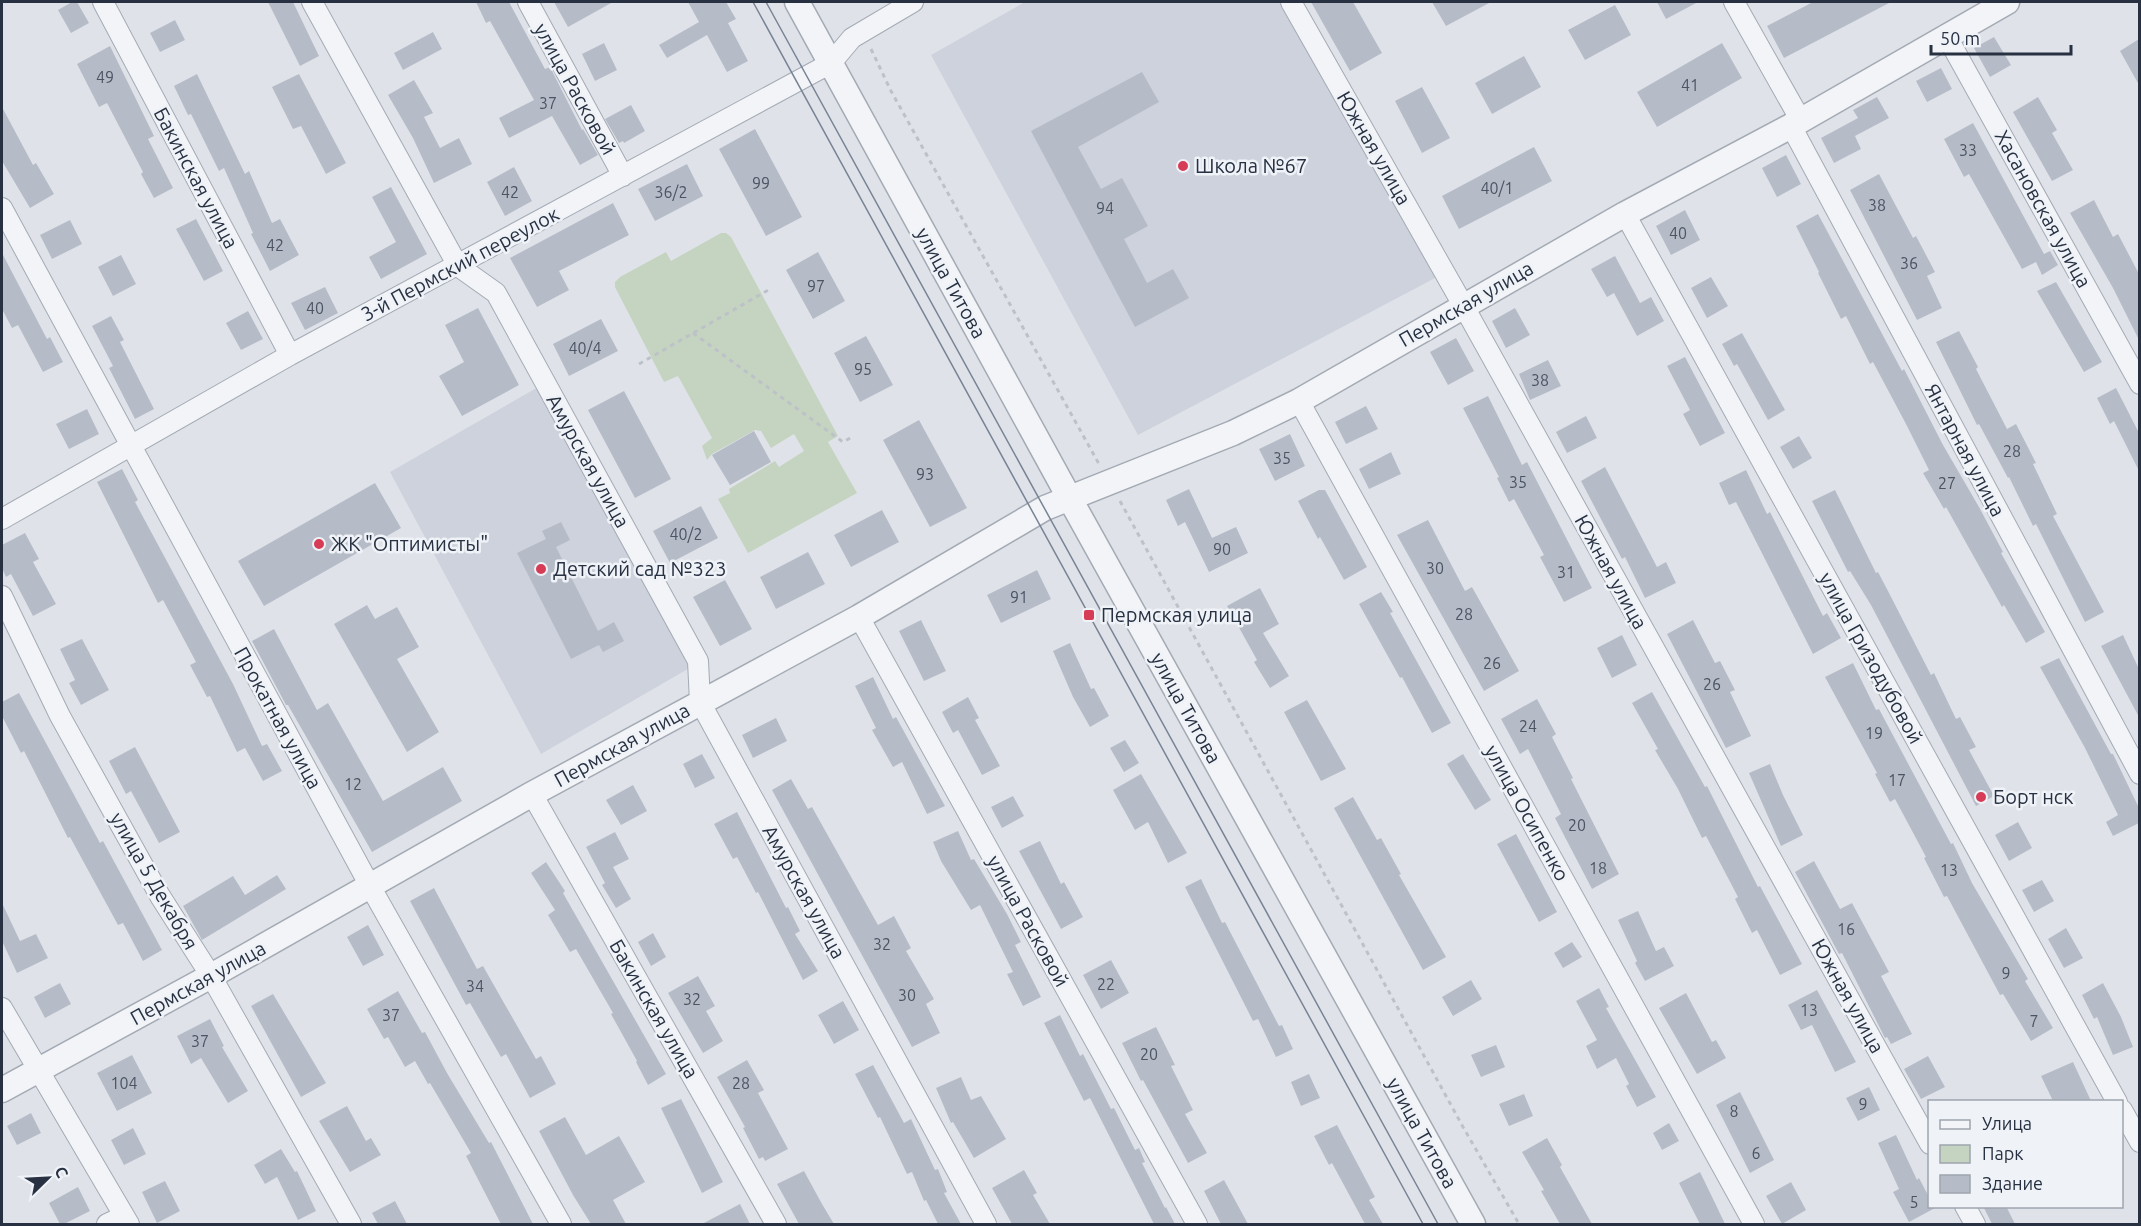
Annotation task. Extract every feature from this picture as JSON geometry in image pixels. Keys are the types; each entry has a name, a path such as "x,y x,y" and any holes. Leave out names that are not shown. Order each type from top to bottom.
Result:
{"street":[{"name":"Бакинская улица","path":"103,2 290,355"},
{"name":"Амурская улица","path":"312,2 458,266 496,293 698,661 700,702 986,1224"},
{"name":"улица Расковой","path":"528,2 623,176"},
{"name":"улица Титова","path":"797,2 1473,1224"},
{"name":"3-й Пермский переулок","path":"2,519 290,355 831,63 852,38 913,2"},
{"name":"Южная улица","path":"1291,2 1463,305 1928,1142"},
{"name":"Янтарная улица","path":"1734,2 1795,123 2139,774"},
{"name":"Пермская улица","path":"2,1090 211,976 532,794 859,617 1034,514 1233,433 1299,401 1463,305 1625,214 1795,123 2007,2"},
{"name":"Хасановская улица","path":"1946,35 2139,384"},
{"name":"Прокатная улица","path":"2,208 370,886 561,1224"},
{"name":"улица Гризодубовой","path":"1625,214 2116,1100"},
{"name":"улица Осипенко","path":"1299,401 1754,1224"},
{"name":"улица 5 Декабря","path":"2,596 66,726 160,896 211,976 351,1224"},
{"name":"улица Расковой","path":"859,617 1197,1224"},
{"name":"Бакинская улица","path":"532,794 776,1224"},
{"path":"2,1008 120,1222"},
{"path":"2123,1114 2139,1142"},
{"path":"1966,1208 1975,1224"}],"path":[{"path":"862,32 891,91 1519,1224"},
{"path":"639,364 770,289"},
{"path":"693,333 843,442 852,437"}],"shaded area":[{"name":"Школа №67","path":"1025,2 1282,2 1437,277 1138,435 931,55"},
{"name":"Детский сад №323","path":"540,386 693,666 541,754 390,472"}],"green space":[{"path":"721,233 726,233 731,237 838,436 828,442 857,493 748,553 718,499 730,493 729,489 775,461 779,467 804,451 794,434 771,448 761,431 755,430 712,454 707,460 702,446 712,438 678,376 664,382 615,287 615,282 620,277 666,252 671,261"}],"building":[{"path":"72,2 77,2 89,23 71,33 58,10"},
{"path":"268,2 293,2 319,56 300,66"},
{"path":"476,2 509,2 545,69 550,67 582,130 598,155 580,165 552,116 509,138 499,118 534,100 490,21 486,23"},
{"path":"554,2 613,2 568,27"},
{"path":"688,2 726,2 736,19 728,23 748,61 727,72 707,35 667,58 659,45 699,22"},
{"path":"1311,2 1353,2 1382,53 1350,71"},
{"path":"1432,2 1491,2 1446,26"},
{"path":"1657,2 1698,2 1666,19"},
{"path":"1813,2 1891,2 1784,58 1767,26"},
{"path":"1615,5 1631,35 1585,60 1568,30"},
{"path":"175,20 185,40 160,52 150,33"},
{"path":"433,32 442,49 403,70 394,53"},
{"path":"1994,37 2011,65 1990,77 1974,48"},
{"path":"2139,39 2139,85 2120,51"},
{"path":"604,43 617,70 595,81 582,54"},
{"path":"1722,43 1742,78 1657,127 1637,92"},
{"path":"110,46 154,136 148,139 173,188 154,198 107,103 99,107 77,64"},
{"path":"1524,56 1541,87 1492,114 1475,83"},
{"path":"1941,68 1952,89 1927,102 1916,81"},
{"path":"1142,72 1159,102 1078,147 1101,189 1122,178 1148,226 1124,239 1147,283 1173,269 1189,298 1135,327 1031,131"},
{"path":"197,74 245,174 249,171 272,223 280,219 299,255 270,271 251,234 253,233 224,168 219,171 191,114 188,115 174,86"},
{"path":"299,74 346,163 326,174 301,126 293,129 272,87"},
{"path":"414,80 433,113 424,117 440,148 459,138 472,164 434,183 413,138 388,95"},
{"path":"1422,87 1450,138 1422,153 1395,101"},
{"path":"1877,97 1889,118 1855,136 1861,149 1834,163 1821,138 1858,118 1853,110"},
{"path":"2038,97 2057,130 2052,133 2073,170 2052,181 2013,112"},
{"path":"631,105 645,131 624,143 623,141 619,143 605,119"},
{"path":"2,107 33,165 36,163 54,194 30,208 2,161"},
{"path":"1973,123 2044,254 2050,251 2058,265 2042,275 2036,262 2022,269 1969,174 1964,177 1944,139"},
{"path":"755,129 802,217 766,236 719,149"},
{"path":"1534,147 1552,181 1459,229 1442,196"},
{"path":"1786,155 1801,184 1777,197 1762,168"},
{"path":"687,164 703,196 655,221 638,189"},
{"path":"514,167 532,201 505,216 487,182"},
{"path":"1879,174 1913,238 1916,236 1935,272 1927,276 1942,308 1917,320 1850,190"},
{"path":"391,187 427,254 381,279 369,257 396,242 372,197"},
{"path":"2094,200 2113,237 2118,234 2139,274 2139,340 2113,288 2070,213"},
{"path":"613,203 629,235 559,271 569,290 537,307 510,258"},
{"path":"1685,210 1700,240 1671,255 1656,226"},
{"path":"1818,214 2045,632 2026,643 2004,605 2002,607 1946,507 1944,509 1923,473 1929,470 1906,424 1873,362 1870,364 1846,316 1841,319 1818,273 1796,226"},
{"path":"196,219 223,271 204,281 176,229"},
{"path":"70,220 82,244 52,259 40,235"},
{"path":"818,252 845,301 813,319 786,270"},
{"path":"2,253 47,339 50,337 63,362 43,372 18,325 12,328 2,309"},
{"path":"121,255 136,284 113,296 98,267"},
{"path":"1615,256 1640,303 1651,297 1664,321 1637,336 1614,293 1607,297 1591,269"},
{"path":"1711,277 1728,306 1707,318 1691,288"},
{"path":"2056,282 2102,362 2084,372 2037,291"},
{"path":"325,287 338,313 305,330 291,303"},
{"path":"478,308 519,385 462,416 439,376 464,362 445,325"},
{"path":"1515,308 1530,335 1506,348 1492,321"},
{"path":"248,311 263,339 241,350 226,323"},
{"path":"111,316 124,340 120,342 154,409 135,419 109,368 113,366 92,326"},
{"path":"601,319 618,351 569,376 553,344"},
{"path":"1959,331 2007,429 2016,424 2036,463 2033,464 2057,514 2053,516 2104,612 2085,622 2036,524 2033,526 2009,477 1979,424 1977,425 1936,342"},
{"path":"1742,333 1785,410 1768,420 1737,364 1734,366 1722,344"},
{"path":"866,336 893,385 860,402 834,353"},
{"path":"1456,338 1474,371 1448,385 1430,352"},
{"path":"1685,357 1725,433 1700,446 1683,414 1690,410 1667,366"},
{"path":"1548,360 1561,386 1530,400 1519,374"},
{"path":"2116,388 2139,433 2139,471 2114,421 2110,424 2097,398"},
{"path":"624,391 671,479 635,498 588,410"},
{"path":"1488,396 1522,465 1527,462 1592,588 1564,602 1540,557 1544,555 1514,499 1509,502 1497,478 1499,477 1463,408"},
{"path":"1366,406 1378,429 1346,444 1335,422"},
{"path":"87,409 99,434 69,449 56,424"},
{"path":"1586,416 1597,438 1567,453 1556,432"},
{"path":"919,420 967,508 930,527 883,440"},
{"path":"754,431 771,462 730,485 712,455"},
{"path":"1290,434 1305,466 1275,481 1259,449"},
{"path":"1799,436 1812,458 1793,469 1780,447"},
{"path":"1391,452 1401,474 1369,489 1359,469"},
{"path":"1605,467 1657,567 1666,562 1676,583 1645,598 1625,557 1622,559 1581,481"},
{"path":"122,469 138,500 135,502 233,684 262,746 267,744 282,771 263,781 245,748 237,752 210,696 207,697 190,665 196,662 163,600 158,603 97,482"},
{"path":"1746,470 1767,514 1770,512 1823,616 1827,613 1841,638 1813,654 1736,502 1729,505 1719,483"},
{"name":"ЖК \"Оптимисты\"","path":"375,483 401,528 264,606 238,561"},
{"path":"1189,489 1212,538 1236,527 1248,553 1209,572 1185,522 1178,526 1166,500"},
{"path":"1319,490 1325,490 1367,567 1344,580 1320,537 1318,539 1298,501"},
{"path":"1835,490 1876,573 1878,572 1931,675 1934,673 1956,719 1960,717 1976,747 1969,750 1994,796 1976,806 1871,605 1850,571 1848,572 1812,501"},
{"path":"701,506 718,538 670,563 653,531"},
{"path":"882,510 899,542 851,567 834,535"},
{"path":"1428,520 1465,591 1472,587 1519,671 1484,691 1397,535"},
{"path":"561,522 570,540 556,547 598,631 614,622 624,641 603,652 599,645 571,659 517,553 546,539 542,531"},
{"path":"25,533 39,559 33,562 56,604 33,616 11,574 6,577 2,568 2,545"},
{"path":"808,552 825,584 776,609 760,577"},
{"path":"1037,570 1051,599 1001,623 987,595"},
{"path":"725,580 752,629 720,646 693,597"},
{"path":"1260,588 1279,624 1263,633 1289,676 1270,688 1254,662 1257,660 1227,606"},
{"path":"1381,592 1393,612 1390,613 1451,723 1432,733 1359,604"},
{"path":"367,605 375,619 397,607 419,647 397,659 439,732 407,752 334,624"},
{"path":"921,620 946,671 924,681 899,631"},
{"path":"1693,620 1715,663 1720,661 1735,690 1730,692 1751,736 1726,748 1667,634"},
{"path":"274,629 317,710 328,703 383,801 443,767 462,801 372,852 286,705 252,641"},
{"path":"1622,635 1637,665 1612,678 1597,648"},
{"path":"2123,635 2139,669 2139,717 2101,646"},
{"path":"82,639 109,690 81,705 69,683 75,680 60,649"},
{"path":"1070,643 1091,689 1094,688 1109,716 1090,727 1073,697 1053,651"},
{"path":"2059,658 2113,754 2139,808 2139,823 2113,836 2106,822 2118,815 2085,748 2040,667"},
{"path":"1853,663 1876,710 1879,709 1951,844 1953,843 1972,883 2028,979 2025,981 2053,1028 2031,1041 2003,994 2000,995 1947,896 1944,897 1895,799 1890,802 1875,774 1877,773 1825,677"},
{"path":"873,677 893,719 896,717 945,806 927,814 902,762 893,767 872,730 876,728 855,686"},
{"path":"1652,692 1705,787 1707,786 1758,887 1760,886 1802,964 1780,975 1757,930 1752,933 1735,899 1738,897 1706,836 1702,838 1678,789 1655,750 1658,749 1632,703"},
{"path":"19,693 100,843 103,841 162,950 143,961 123,923 118,925 70,837 68,838 24,751 21,753 2,716 2,702"},
{"path":"968,697 979,718 975,720 1000,766 982,775 958,730 953,733 942,712"},
{"path":"1537,699 1556,734 1552,737 1573,778 1571,779 1619,874 1592,889 1555,818 1561,814 1528,749 1520,754 1501,719"},
{"path":"1307,700 1346,769 1321,781 1284,712"},
{"path":"776,718 787,741 753,758 742,735"},
{"path":"1125,740 1139,763 1124,772 1110,748"},
{"path":"135,747 180,832 159,843 131,791 126,794 109,761"},
{"path":"702,754 715,778 695,788 683,764"},
{"path":"1463,754 1491,800 1475,810 1447,764"},
{"path":"1770,764 1803,835 1781,846 1749,773"},
{"path":"1141,774 1187,853 1168,863 1148,822 1135,830 1113,790"},
{"path":"791,779 808,809 812,807 878,925 894,916 911,948 906,951 934,999 926,1004 940,1033 912,1047 772,790"},
{"path":"633,785 647,811 621,825 606,800"},
{"path":"1013,796 1024,816 1002,828 991,807"},
{"path":"1353,797 1377,840 1381,838 1401,874 1399,875 1446,957 1423,970 1334,808"},
{"path":"737,812 800,931 795,934 818,971 803,980 758,892 756,893 737,857 733,859 714,824"},
{"path":"2018,822 2032,848 2009,861 1995,835"},
{"path":"958,831 971,860 974,859 1021,942 1015,945 1041,997 1023,1006 1007,974 1013,972 980,905 971,910 941,861 933,842"},
{"path":"615,832 629,859 613,867 631,899 616,908 602,885 605,883 586,847"},
{"path":"1516,834 1557,912 1539,922 1497,844"},
{"path":"1040,841 1061,884 1064,882 1083,917 1061,929 1019,851"},
{"path":"1814,861 1840,909 1852,903 1889,972 1881,976 1912,1034 1891,1044 1887,1037 1885,1038 1842,953 1839,954 1795,872"},
{"path":"546,862 565,891 563,893 666,1074 648,1085 611,1014 613,1013 576,949 570,952 548,915 555,910 531,873"},
{"path":"277,875 286,889 202,940 183,906 233,876 245,895"},
{"path":"1201,879 1222,923 1225,922 1293,1049 1276,1057 1258,1019 1253,1021 1185,887"},
{"path":"2042,880 2054,901 2034,912 2022,890"},
{"path":"434,888 477,969 483,966 536,1059 541,1056 556,1084 530,1098 506,1054 501,1057 470,1003 466,1005 410,901"},
{"path":"2,903 20,941 36,934 48,958 17,973 2,941"},
{"path":"1638,911 1656,951 1664,947 1674,966 1645,981 1635,963 1637,961 1618,920"},
{"path":"368,925 384,955 363,966 347,937"},
{"path":"2066,928 2083,958 2064,968 2048,939"},
{"path":"653,933 666,957 651,966 638,942"},
{"path":"1572,942 1582,957 1563,968 1554,953"},
{"path":"1111,960 1129,993 1101,1009 1083,975"},
{"path":"698,976 715,1006 706,1011 723,1041 703,1053 668,993"},
{"path":"1471,980 1482,999 1453,1016 1442,997"},
{"path":"60,983 71,1004 45,1018 34,997"},
{"path":"2103,983 2121,1017 2133,1047 2113,1055 2097,1017 2094,1019 2082,995"},
{"path":"1599,988 1609,1007 1606,1008 1656,1097 1637,1107 1626,1086 1629,1084 1616,1058 1597,1069 1586,1046 1597,1040 1576,1001"},
{"path":"1817,990 1856,1062 1835,1072 1812,1025 1801,1030 1788,1005"},
{"path":"398,991 422,1033 425,1032 489,1143 491,1142 533,1224 501,1224 466,1156 471,1153 430,1083 428,1084 415,1061 405,1067 388,1037 384,1039 367,1009"},
{"path":"1686,993 1712,1042 1716,1040 1726,1058 1697,1074 1659,1008"},
{"path":"273,994 326,1083 301,1097 251,1006"},
{"path":"843,1001 859,1030 834,1044 818,1015"},
{"path":"1060,1015 1080,1056 1083,1054 1135,1150 1139,1148 1145,1162 1142,1163 1175,1224 1154,1224 1090,1098 1084,1101 1044,1023"},
{"path":"210,1019 224,1046 222,1047 248,1091 228,1103 201,1058 191,1064 177,1036"},
{"path":"1156,1027 1175,1065 1171,1066 1193,1110 1185,1114 1207,1153 1188,1163 1122,1043"},
{"path":"1496,1045 1505,1067 1481,1077 1471,1055"},
{"path":"132,1055 152,1093 117,1111 97,1073"},
{"path":"1928,1056 1945,1087 1921,1099 1904,1069"},
{"path":"747,1060 764,1090 758,1093 788,1149 765,1161 763,1157 759,1159 743,1128 745,1127 717,1077"},
{"path":"2073,1062 2091,1100 2053,1100 2041,1076"},
{"path":"873,1065 904,1123 911,1119 935,1170 938,1169 947,1192 944,1193 961,1224 938,1224 926,1200 924,1201 912,1172 907,1174 880,1117 878,1118 855,1074"},
{"path":"1309,1074 1320,1098 1301,1106 1291,1082"},
{"path":"961,1077 971,1100 981,1096 1006,1139 974,1158 953,1122 951,1123 936,1088"},
{"path":"1869,1087 1880,1110 1858,1121 1846,1098"},
{"path":"1740,1092 1774,1160 1750,1173 1716,1105"},
{"path":"1524,1094 1533,1116 1509,1126 1499,1104"},
{"path":"681,1099 723,1182 702,1193 661,1108"},
{"path":"347,1106 366,1141 371,1138 381,1155 350,1172 319,1121"},
{"path":"31,1113 41,1133 17,1145 7,1126"},
{"path":"565,1117 586,1155 619,1136 645,1182 613,1200 626,1224 591,1224 573,1195 539,1131"},
{"path":"1669,1123 1679,1141 1662,1150 1653,1133"},
{"path":"1337,1125 1375,1197 1369,1200 1383,1224 1365,1224 1332,1163 1329,1165 1314,1136"},
{"path":"133,1128 146,1154 124,1165 111,1140"},
{"path":"1896,1135 1917,1180 1919,1178 1928,1195 1928,1208 1935,1208 1909,1222 1893,1192 1899,1189 1878,1143"},
{"path":"1547,1138 1562,1165 1560,1167 1592,1224 1560,1224 1541,1191 1544,1190 1522,1152"},
{"path":"281,1149 295,1172 297,1171 316,1211 298,1220 277,1177 265,1184 254,1165"},
{"path":"1024,1170 1037,1193 1033,1195 1050,1224 1012,1224 992,1188"},
{"path":"804,1171 834,1224 799,1224 777,1184"},
{"path":"1700,1172 1725,1224 1700,1224 1679,1183"},
{"path":"1224,1180 1248,1224 1221,1224 1204,1191"},
{"path":"165,1181 180,1211 157,1223 142,1192"},
{"path":"1791,1182 1806,1210 1782,1224 1766,1196"},
{"path":"78,1187 90,1211 60,1224 49,1203"},
{"path":"395,1201 407,1224 378,1224 372,1213"},
{"path":"740,1204 750,1224 702,1224"},
{"path":"1984,1208 2007,1208 2015,1224 1992,1224"}],"tram line":[{"path":"753,2 1423,1224"},
{"path":"766,2 1438,1224"}],"place":[{"name":"Школа №67","path":"1183,166"},
{"name":"ЖК \"Оптимисты\"","path":"319,544"},
{"name":"Детский сад №323","path":"541,569"},
{"name":"Пермская улица","path":"1089,615"},
{"name":"Борт нск","path":"1981,797"}]}
